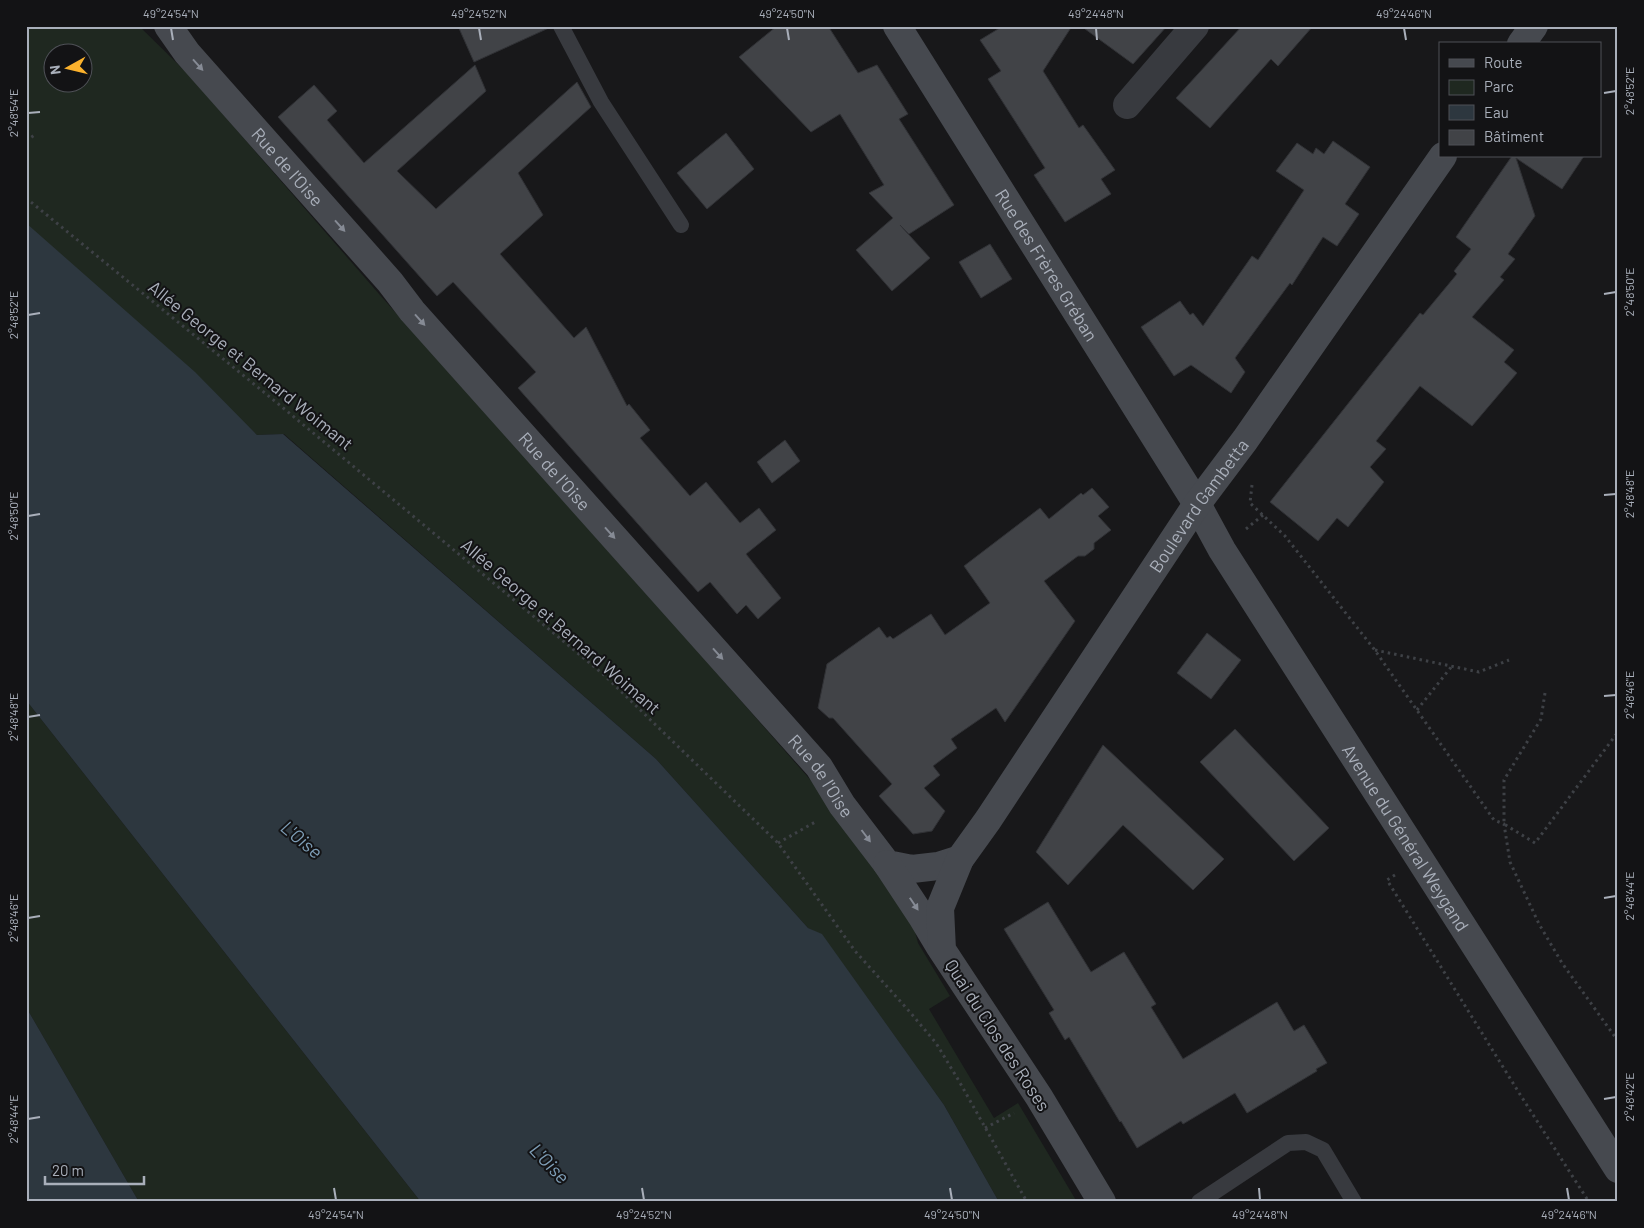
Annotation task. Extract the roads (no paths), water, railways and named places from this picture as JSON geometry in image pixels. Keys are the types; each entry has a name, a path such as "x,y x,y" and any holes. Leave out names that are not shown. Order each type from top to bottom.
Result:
{"street":[{"name":"Rue de l'Oise","path":"168,26 187,53 390,282 412,311 819,767 842,805 886,864 942,950"},
{"name":"Rue des Frères Gréban","path":"897,26 1197,504"},
{"path":"1127,104 1195,26"},
{"path":"1523,42 1534,26"},
{"name":"Boulevard Gambetta","path":"960,859 988,820 1197,504 1245,440 1442,158"},
{"name":"Avenue du Général Weygand","path":"1197,504 1228,558 1618,1169"},
{"path":"886,864 912,869 938,866 960,859"},
{"name":"Quai du Clos des Roses","path":"960,859 940,908 942,950 1039,1097 1102,1202"}],"lane":[{"path":"561,26 601,102 681,226"},
{"path":"1199,1202 1288,1143 1306,1142 1323,1150 1354,1202"}],"water":[{"name":"L'Oise","path":"26,223 195,372 257,435 283,434 656,759 808,928 822,934 944,1105 999,1202 421,1202 26,700"},
{"path":"26,1007 139,1202 26,1202"}]}
